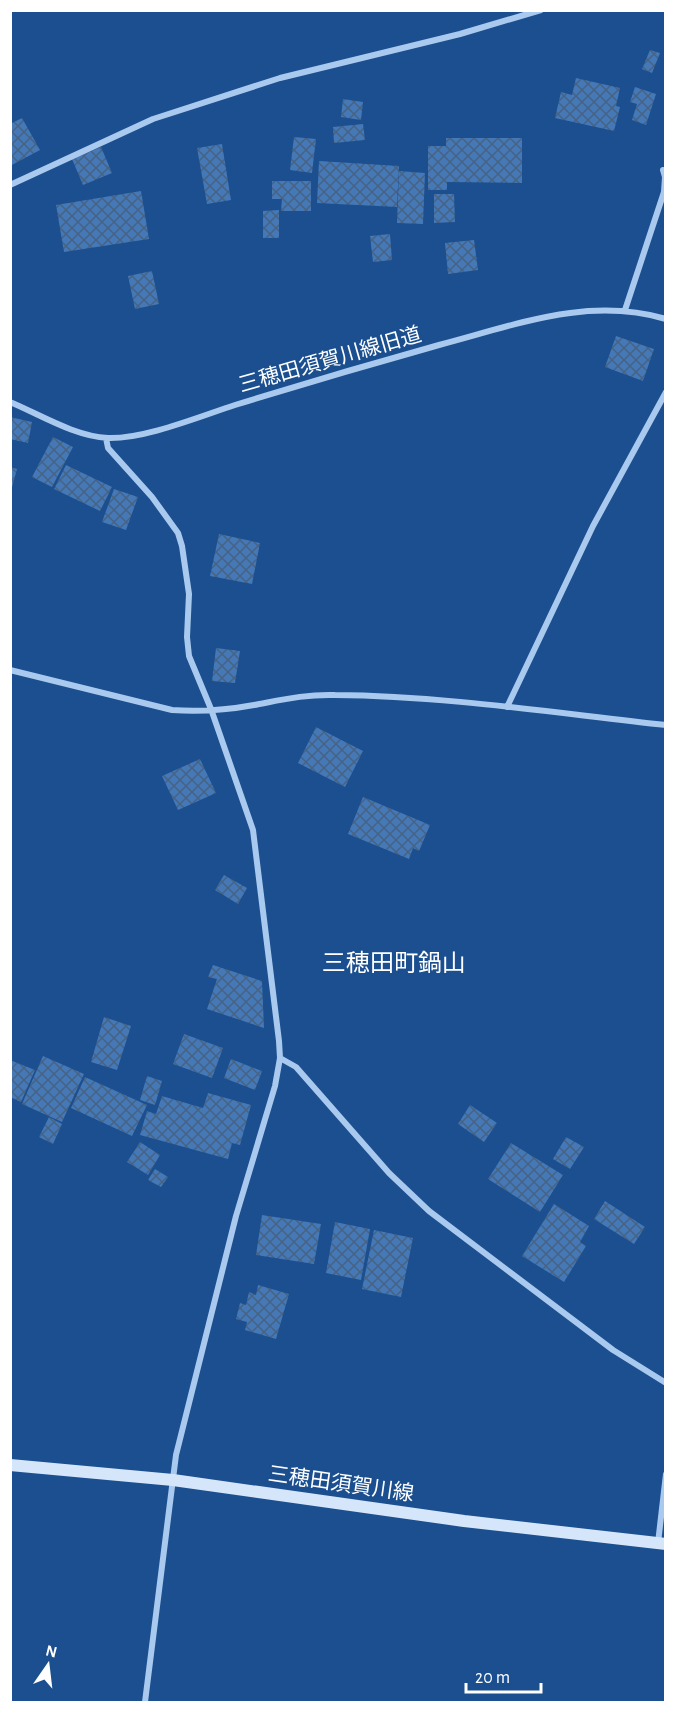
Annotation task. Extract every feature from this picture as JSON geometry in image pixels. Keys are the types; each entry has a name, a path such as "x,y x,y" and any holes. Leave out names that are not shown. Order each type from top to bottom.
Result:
{"main road":[{"name":"三穂田須賀川線","path":"10,1465 174,1480 464,1521 662,1543"}],"street":[{"path":"10,185 153,119 280,78 460,34 541,10"},
{"path":"625,310 664,192 666,177 663,170"},
{"name":"三穂田須賀川線旧道","path":"10,402 90,436 120,438 161,429 329,375 567,312 598,309 625,310 666,319"},
{"path":"507,707 593,526 666,392"},
{"path":"106,438 108,448 152,496 178,533 182,546 188,575 189,656 211,710 253,830 280,1058 275,1086 237,1216 176,1455 145,1702"},
{"path":"10,670 172,710 194,712 229,709 309,695 434,699 666,725"},
{"path":"280,1058 303,1074 389,1173 429,1211 613,1350 666,1383"},
{"path":"662,1543 666,1474"}],"building":[{"path":"650,50 660,53 652,73 642,69"},
{"path":"576,78 620,88 616,106 620,107 614,131 555,118 561,92 572,95"},
{"path":"635,87 656,94 646,125 632,120 637,104 630,102"},
{"path":"343,99 363,102 361,120 341,117"},
{"path":"22,118 40,150 10,166 10,124"},
{"path":"363,124 365,140 334,143 333,127"},
{"path":"294,137 316,139 312,173 290,170"},
{"path":"446,138 522,138 522,183 447,182 447,190 428,190 428,146 446,146"},
{"path":"222,144 231,200 207,204 197,148"},
{"path":"101,147 112,173 83,185 72,159"},
{"path":"319,161 399,166 397,207 317,203"},
{"path":"399,171 425,173 423,224 397,223"},
{"path":"272,181 311,181 311,211 281,211 282,199 272,199"},
{"path":"141,191 149,239 64,252 56,205"},
{"path":"434,194 454,194 455,222 434,223"},
{"path":"279,210 279,238 263,238 263,211"},
{"path":"390,234 392,260 373,262 370,236"},
{"path":"474,240 478,270 448,274 445,243"},
{"path":"152,271 159,304 135,309 128,276"},
{"path":"616,336 654,349 643,381 605,367"},
{"path":"10,417 32,422 28,443 10,439"},
{"path":"53,437 73,447 52,487 32,477"},
{"path":"66,465 112,487 100,511 54,489"},
{"path":"10,467 17,469 11,491 10,491"},
{"path":"114,489 138,497 126,530 102,522"},
{"path":"219,534 260,543 252,584 210,576"},
{"path":"216,648 240,651 235,683 212,681"},
{"path":"316,727 363,751 345,787 298,763"},
{"path":"200,759 216,793 178,810 162,776"},
{"path":"363,797 430,825 419,851 413,848 409,859 348,834"},
{"path":"224,875 247,888 238,904 215,890"},
{"path":"213,965 262,981 264,1028 207,1009 217,979 208,977"},
{"path":"104,1017 131,1026 117,1070 91,1062"},
{"path":"184,1034 223,1048 212,1078 173,1064"},
{"path":"43,1056 84,1074 62,1122 22,1104"},
{"path":"231,1059 262,1071 255,1090 224,1078"},
{"path":"10,1060 35,1070 21,1102 10,1097"},
{"path":"147,1076 162,1081 155,1105 140,1100"},
{"path":"85,1077 147,1105 132,1136 71,1108"},
{"path":"208,1093 251,1105 240,1145 232,1143 228,1159 140,1135 147,1111 156,1114 162,1096 203,1108"},
{"path":"470,1105 497,1123 484,1142 458,1124"},
{"path":"49,1117 62,1124 53,1144 39,1137"},
{"path":"566,1137 584,1147 570,1169 553,1159"},
{"path":"140,1142 160,1155 148,1175 127,1162"},
{"path":"511,1143 563,1175 540,1212 488,1179"},
{"path":"155,1169 168,1177 161,1187 148,1180"},
{"path":"605,1201 645,1227 634,1244 594,1219"},
{"path":"554,1204 589,1226 580,1242 586,1246 564,1282 522,1256"},
{"path":"262,1215 321,1224 314,1264 256,1255"},
{"path":"335,1222 370,1229 361,1280 326,1273"},
{"path":"374,1230 413,1238 401,1297 362,1289"},
{"path":"258,1285 289,1294 276,1339 245,1330 247,1322 236,1319 240,1303 246,1305 249,1292 256,1295"}],"district":[{"name":"三穂田町鍋山","path":"394,964"}]}
